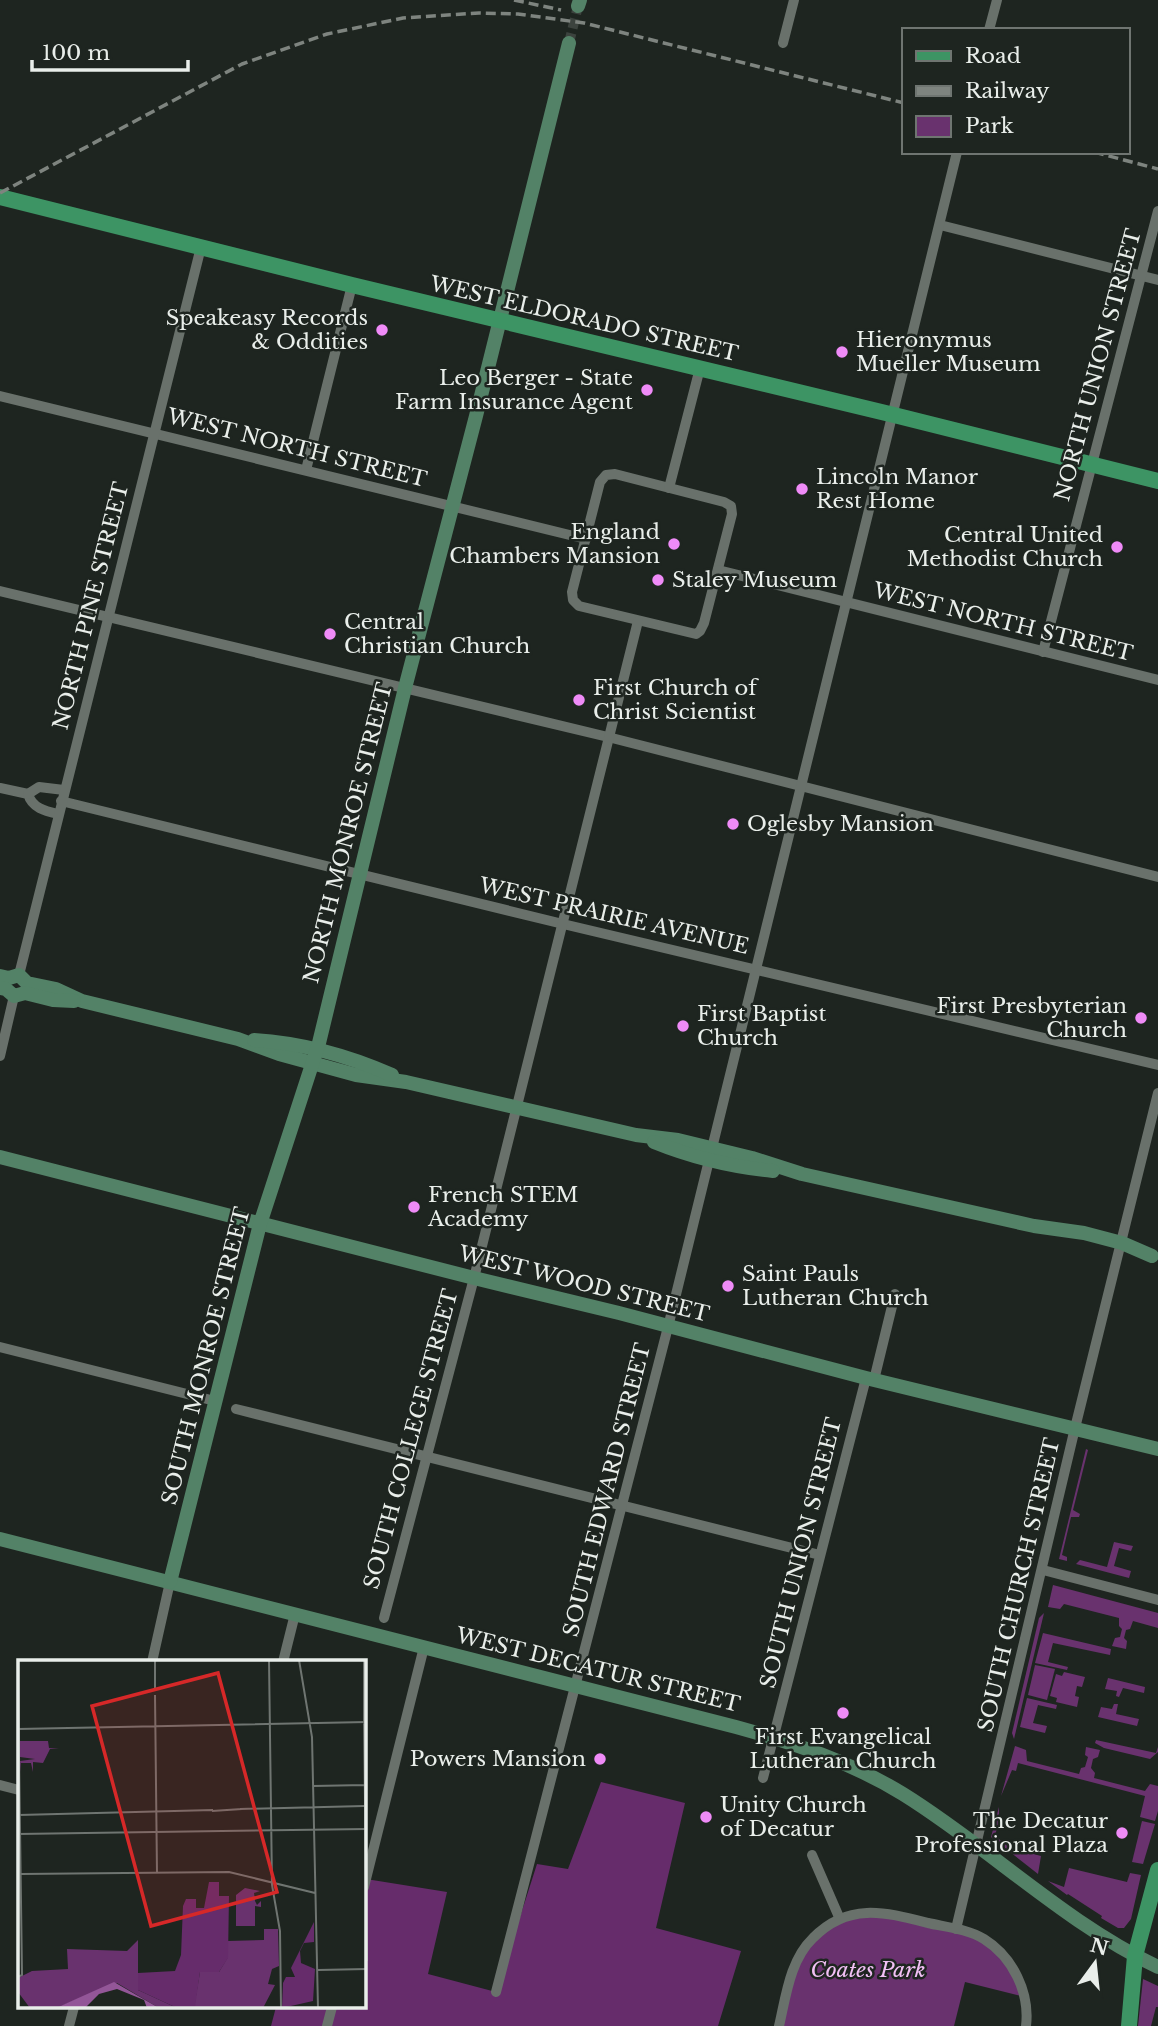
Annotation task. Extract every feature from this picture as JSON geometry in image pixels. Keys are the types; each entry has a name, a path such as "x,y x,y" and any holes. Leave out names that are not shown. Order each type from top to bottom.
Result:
{"main road":[{"name":"WEST ELDORADO STREET","path":"0,197 1158,481"},
{"path":"1129,2026 1135,1956 1158,1870"}],"street":[{"path":"783,43 794,0"},
{"path":"990,28 997,0"},
{"name":"NORTH MONROE STREET","path":"314,1057 569,43"},
{"name":"SOUTH EDWARD STREET","path":"496,1992 668,1327 957,154"},
{"name":"NORTH UNION STREET","path":"1043,652 1158,211"},
{"path":"940,225 1158,280"},
{"name":"NORTH PINE STREET","path":"0,1056 13,985 201,247"},
{"path":"306,470 352,285"},
{"path":"669,488 700,368"},
{"name":"WEST NORTH STREET","path":"0,396 586,539"},
{"path":"615,474 669,488 731,506 732,514 700,631 691,634 579,606 573,600 572,592 600,482 606,475 615,474"},
{"name":"WEST NORTH STREET","path":"718,570 1158,680"},
{"path":"0,591 608,737 1158,877"},
{"name":"SOUTH COLLEGE STREET","path":"384,1618 474,1278 638,621"},
{"path":"0,788 28,794 39,788 64,790"},
{"path":"28,794 38,808 58,814"},
{"name":"WEST PRAIRIE AVENUE","path":"61,801 361,876 1158,1065"},
{"path":"13,985 56,989 82,1001 238,1039 283,1041 314,1057 361,1061 407,1082 636,1135 678,1140 711,1154 1034,1226 1082,1242 1121,1246 1155,1256"},
{"name":"SOUTH MONROE STREET","path":"152,1660 260,1224 314,1057"},
{"name":"SOUTH CHURCH STREET","path":"956,1929 1158,1093"},
{"name":"WEST WOOD STREET","path":"0,1157 870,1379 1158,1449"},
{"name":"SOUTH UNION STREET","path":"763,1778 820,1555 895,1294"},
{"path":"0,1347 215,1401"},
{"path":"236,1409 820,1555"},
{"name":"WEST DECATUR STREET","path":"1,1542 424,1647 774,1737 813,1750 902,1794 1069,1914 1135,1956 1158,1967"},
{"path":"1043,1570 1158,1600"},
{"path":"284,1660 295,1614"},
{"path":"366,1877 424,1647"},
{"path":"0,1785 18,1790"},
{"path":"812,1855 839,1917"},
{"path":"779,2026 794,1968 800,1953 813,1937 839,1917 875,1912 956,1929 984,1939 1013,1968 1025,1997 1026,2026"},
{"path":"69,2026 74,2008"},
{"path":"327,2026 332,2008"}],"green space":[{"path":"1086,1449 1088,1450 1073,1510 1080,1514 1079,1517 1071,1517 1062,1555 1067,1557 1067,1561 1059,1559"},
{"path":"1114,1542 1133,1546 1131,1551 1119,1548 1114,1566 1131,1571 1129,1578 1076,1564 1080,1560 1107,1567"},
{"path":"1053,1585 1158,1613 1158,1628 1133,1621 1124,1638 1127,1641 1126,1649 1112,1646 1115,1638 1120,1637 1122,1629 1119,1626 1119,1618 1064,1604 1060,1609 1048,1607"},
{"path":"1044,1613 1014,1739 1012,1733 1039,1618"},
{"path":"1043,1633 1111,1649 1110,1655 1053,1643 1048,1662 1068,1667 1067,1670 1035,1663"},
{"path":"1035,1665 1055,1669 1047,1700 1028,1695"},
{"path":"1064,1672 1085,1677 1082,1687 1077,1686 1077,1707 1056,1702 1057,1698 1050,1696 1056,1674 1062,1676"},
{"path":"1108,1678 1145,1687 1144,1693 1123,1688 1119,1697 1116,1696 1117,1691 1105,1689"},
{"path":"1027,1698 1057,1705 1056,1709 1038,1705 1033,1723 1047,1726 1045,1733 1020,1727"},
{"path":"1114,1704 1118,1704 1116,1714 1139,1719 1137,1726 1098,1717 1101,1707 1112,1709"},
{"path":"1096,1740 1156,1753 1158,1747 1158,1752 1150,1759 1104,1748 1095,1743"},
{"path":"1015,1746 1026,1750 1027,1761 1079,1774 1088,1757 1085,1755 1086,1747 1100,1750 1098,1757 1093,1759 1091,1768 1095,1773 1094,1778 1145,1791 1150,1784 1158,1786 1158,1811 1155,1821 1140,1817 1145,1796 1018,1763 1016,1771 1012,1770 1001,1796"},
{"path":"999,1807 995,1836 1010,1848 1041,1856 1038,1874 991,1837"},
{"path":"1142,1821 1155,1824 1143,1864 1132,1862"},
{"path":"1069,1868 1127,1882 1130,1873 1141,1875 1131,1919 1124,1928 1118,1928 1101,1918 1102,1916 1048,1881 1064,1887"},
{"name":"Coates Park","path":"875,1912 968,1932 997,1950 1025,1997 965,1982 954,2026 779,2026 794,1968 825,1927"},
{"path":"1143,1979 1158,1986 1158,2007 1151,2026 1138,2026"}],"shaded area":[{"path":"601,1782 685,1803 656,1928 741,1951 718,2026 271,2026 276,2008 366,2008 366,1879 447,1892 428,1974 496,1992 537,1864 568,1869"}],"tunnel":[{"path":"569,43 578,6"}],"railway":[{"path":"514,0 561,10"},
{"path":"0,193 242,64 327,34 403,18 479,13 518,14 584,23 902,102"},
{"path":"1102,154 1158,169"}],"place":[{"name":"Speakeasy Records & Oddities","path":"382,330"},
{"name":"Hieronymus Mueller Museum","path":"842,352"},
{"name":"Leo Berger - State Farm Insurance Agent","path":"647,390"},
{"name":"Lincoln Manor Rest Home","path":"802,489"},
{"name":"England Chambers Mansion","path":"674,544"},
{"name":"Central United Methodist Church","path":"1117,547"},
{"name":"Staley Museum","path":"658,580"},
{"name":"Central Christian Church","path":"330,634"},
{"name":"First Church of Christ Scientist","path":"579,700"},
{"name":"Oglesby Mansion","path":"733,824"},
{"name":"First Presbyterian Church","path":"1141,1018"},
{"name":"First Baptist Church","path":"683,1026"},
{"name":"French STEM Academy","path":"414,1207"},
{"name":"Saint Pauls Lutheran Church","path":"728,1286"},
{"name":"First Evangelical Lutheran Church","path":"843,1713"},
{"name":"Powers Mansion","path":"600,1759"},
{"name":"Unity Church of Decatur","path":"706,1817"},
{"name":"The Decatur Professional Plaza","path":"1122,1833"}]}
